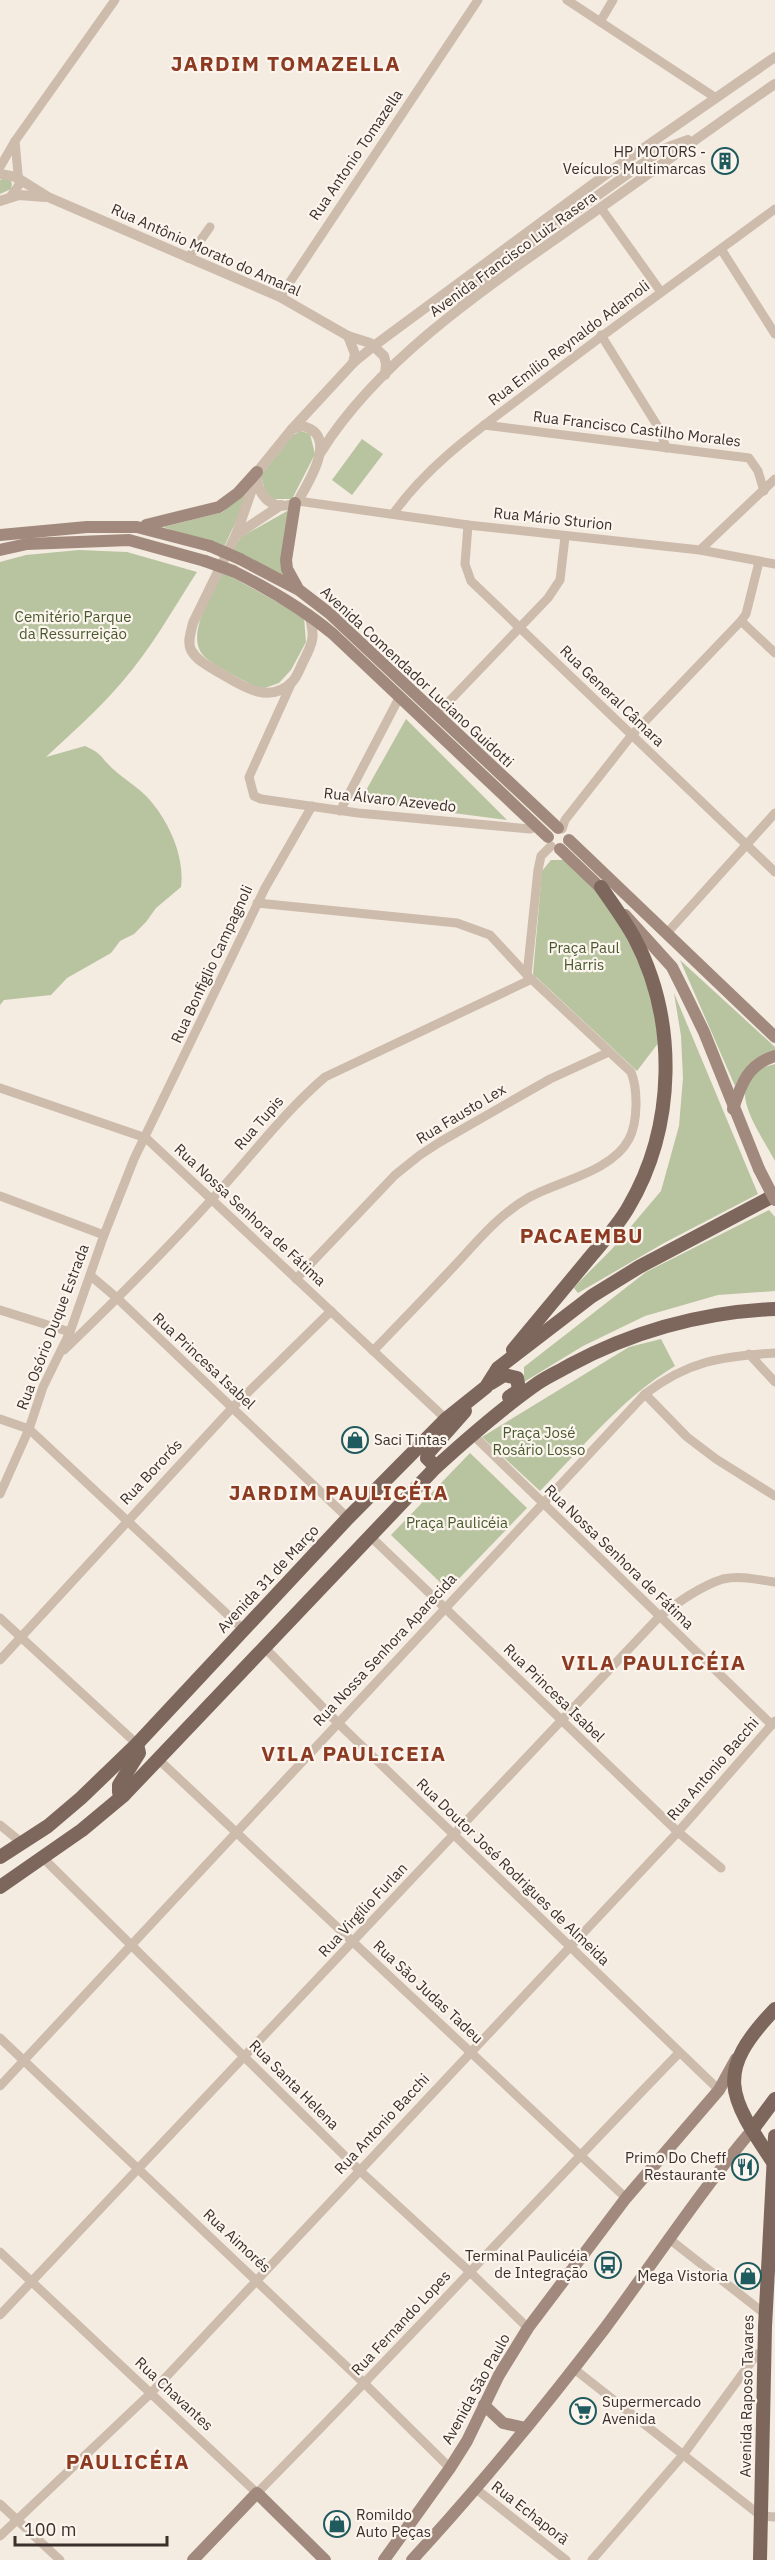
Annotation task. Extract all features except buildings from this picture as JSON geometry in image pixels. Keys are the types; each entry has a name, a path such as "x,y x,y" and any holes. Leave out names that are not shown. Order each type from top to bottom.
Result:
{"main road":[{"path":"136,527 219,507 257,475"},
{"path":"296,502 286,569 299,591"},
{"name":"Avenida Comendador Luciano Guidotti","path":"0,535 87,527 136,527 210,546 240,559 299,591 329,613 560,828"},
{"name":"Avenida Comendador Luciano Guidotti","path":"0,550 27,544 129,540 205,561 275,592 309,614 333,634 537,827 667,933 775,1037"},
{"path":"557,843 552,831 560,828"},
{"name":"Avenida Comendador Luciano Guidotti","path":"557,843 601,887 672,967 704,1032 759,1169 775,1198"},
{"path":"498,1368 627,1210 646,1176 659,1134 665,1094 666,1054 661,1015 651,975 634,936 601,887"},
{"path":"733,1109 744,1077 765,1059 775,1056"},
{"name":"Avenida 31 de Março","path":"0,1857 48,1826 137,1744 348,1518 446,1419 486,1387 498,1368 592,1296 639,1267 775,1198"},
{"path":"0,1887 82,1830 124,1795 436,1467 472,1434 540,1382 623,1340 703,1317 739,1310 775,1309"},
{"path":"472,1434 483,1416 519,1390 517,1378 504,1375 486,1387"},
{"path":"436,1467 427,1458 428,1453 460,1419 474,1397"},
{"path":"166,1714 176,1723 182,1734"},
{"path":"124,1795 119,1792 119,1785 139,1753 137,1744"},
{"name":"Avenida São Paulo","path":"384,2560 467,2441 484,2405 528,2328 626,2198 718,2090 741,2050 775,2009"},
{"path":"758,2027 775,2023"},
{"path":"741,2050 734,2085 737,2101 752,2130 773,2162"},
{"path":"737,2101 752,2110 771,2105"},
{"path":"412,2560 476,2489 526,2428 604,2328 712,2178 771,2105"},
{"name":"Avenida Raposo Tavares","path":"760,2560 768,2516 764,2353 768,2323 775,2136"},
{"path":"484,2405 503,2424 526,2428"},
{"name":"Rua Fernando Lopes","path":"193,2560 257,2493"},
{"name":"Rua Chavantes","path":"257,2493 325,2560"}],"street":[{"path":"0,167 15,141 115,0"},
{"name":"Rua Antonio Tomazella","path":"280,297 477,0"},
{"path":"567,0 716,98"},
{"path":"600,22 613,0"},
{"name":"Avenida Francisco Luiz Rasera","path":"257,475 292,429 353,363 375,345 549,215 775,57"},
{"name":"Avenida Francisco Luiz Rasera","path":"296,502 306,487 321,452 339,423 385,375 450,318 700,135 775,84"},
{"path":"450,318 477,285 529,244 663,149 700,135"},
{"path":"5,199 18,188 15,141"},
{"name":"Rua Antônio Morato do Amaral","path":"0,174 16,177 48,197 280,297 348,336 375,345"},
{"name":"Rua Antônio Morato do Amaral","path":"5,199 28,195 48,197"},
{"path":"601,208 662,292"},
{"name":"Rua Emílio Reynaldo Adamoli","path":"393,514 409,491 430,469 484,425 601,335 775,209"},
{"path":"188,258 210,227"},
{"path":"721,249 775,334"},
{"path":"601,335 660,430 666,448"},
{"path":"348,336 355,354 353,363"},
{"path":"375,345 384,356 385,375"},
{"name":"Rua Francisco Castilho Morales","path":"484,425 749,458 759,471 764,491"},
{"path":"292,429 303,426 311,428 319,441 321,452"},
{"path":"257,475 262,496 270,502 282,505"},
{"path":"257,475 236,535 193,623 189,638 191,649 206,665 248,689 262,693 272,692 292,682 313,644 314,634 309,614"},
{"path":"700,550 775,479"},
{"path":"306,487 313,496 327,505"},
{"path":"236,535 282,505 296,502"},
{"name":"Rua Mário Sturion","path":"296,502 565,537 700,550 775,564"},
{"name":"Rua General Câmara","path":"468,525 465,564 471,581 775,872"},
{"path":"437,714 548,597 560,580 565,537"},
{"path":"560,828 632,736 741,621 746,614 759,562"},
{"path":"741,621 775,652"},
{"path":"313,644 333,634"},
{"name":"Rua Álvaro Azevedo","path":"292,682 249,777 254,796 340,811 530,829 537,827"},
{"path":"340,811 400,696"},
{"name":"Rua Bonfiglio Campagnoli","path":"146,1138 257,903 312,806"},
{"path":"667,933 775,813"},
{"path":"530,977 538,870 541,856 557,843"},
{"path":"257,903 457,923 490,935 530,977 630,1072 636,1084 636,1109 629,1138 618,1152 588,1172 528,1198 499,1218 373,1351"},
{"name":"Rua Tupis","path":"58,1356 212,1199 302,1096 325,1077 530,977"},
{"name":"Rua Fausto Lex","path":"296,1279 395,1175 420,1155 550,1079 609,1052"},
{"name":"Rua Nossa Senhora de Fátima","path":"0,1088 146,1138 446,1419"},
{"name":"Rua Osório Duque Estrada","path":"0,1494 29,1430 43,1387 70,1332 104,1235 134,1160 146,1138"},
{"path":"0,1196 104,1235"},
{"name":"Rua Princesa Isabel","path":"91,1276 117,1298 348,1518"},
{"path":"0,1310 70,1332"},
{"name":"Rua Bororós","path":"0,1660 232,1408 331,1311"},
{"name":"Rua Nossa Senhora Aparecida","path":"0,2086 645,1394 668,1376 692,1366 749,1354 775,1353"},
{"path":"749,1354 775,1382"},
{"path":"645,1394 687,1437 716,1459 775,1496"},
{"path":"0,1419 29,1430 125,1522 243,1629"},
{"name":"Rua Nossa Senhora de Fátima","path":"472,1434 659,1617 773,1723"},
{"name":"Rua Princesa Isabel","path":"370,1536 678,1832 721,1868"},
{"name":"Rua Virgílio Furlan","path":"0,2315 354,1943 560,1719 659,1617 681,1600 723,1579 744,1577 775,1582"},
{"path":"0,1618 137,1744"},
{"name":"Rua Doutor José Rodrigues de Almeida","path":"264,1647 338,1723 718,2090"},
{"name":"Rua Antonio Bacchi","path":"0,2536 151,2393 678,1832 773,1723"},
{"name":"Rua São Judas Tadeu","path":"158,1759 626,2198"},
{"path":"0,1825 22,1843"},
{"name":"Rua Santa Helena","path":"43,1858 359,2170 528,2328"},
{"name":"Rua Aimorés","path":"0,2038 365,2384 450,2468"},
{"name":"Rua Fernando Lopes","path":"257,2493 365,2384 469,2271 679,2053"},
{"path":"668,2238 768,2323"},
{"name":"Rua Chavantes","path":"0,2252 257,2493"},
{"path":"592,2560 683,2455 757,2354 764,2353"},
{"path":"573,2368 683,2455 768,2516"},
{"name":"Rua Echaporã","path":"476,2489 566,2560"},
{"path":"0,2504 60,2560"}],"green space":[{"path":"10,179 11,189 0,194 0,180"},
{"path":"301,431 310,434 315,454 292,499 272,499 265,491 261,475 293,435"},
{"path":"362,439 383,454 352,495 332,480"},
{"path":"248,487 246,500 224,547 163,527 223,512"},
{"path":"289,510 286,578 233,550 241,537"},
{"name":"Cemitério Parque da Ressurreição","path":"79,550 127,552 197,572 133,669 94,712 46,757 85,746 98,754 144,794 163,817 174,840 182,876 181,887 156,908 134,934 120,941 111,953 67,978 51,995 4,1000 0,1005 0,562 26,555"},
{"path":"223,572 304,617 306,642 291,670 279,683 265,688 256,687 207,659 198,646 197,636 202,614"},
{"path":"406,719 507,820 360,801"},
{"name":"Praça Paul Harris","path":"551,860 566,860 600,892 629,938 651,992 659,1042 637,1071 533,974 542,871"},
{"path":"680,960 775,1047 775,1052 747,1068 735,1086"},
{"path":"674,993 758,1194 664,1243 578,1293 574,1288 578,1283 611,1250 661,1191 679,1126 683,1078 681,1036"},
{"path":"775,1064 775,1161 752,1120 745,1092 748,1080 757,1071"},
{"path":"769,1210 775,1217 775,1291 718,1295 645,1316 583,1346 524,1382 524,1367 646,1272"},
{"name":"Praça José Rosário Losso","path":"661,1339 675,1366 620,1408 540,1491 482,1437 629,1347"},
{"name":"Praça Paulicéia","path":"470,1453 527,1508 448,1590 391,1535"}],"place":[{"name":"HP MOTORS - Veículos Multimarcas","path":"725,161"},
{"name":"Saci Tintas","path":"355,1440"},
{"name":"Primo Do Cheff Restaurante","path":"745,2167"},
{"name":"Terminal Paulicéia de Integração","path":"608,2265"},
{"name":"Mega Vistoria","path":"748,2276"},
{"name":"Supermercado Avenida","path":"583,2411"},
{"name":"Romildo Auto Peças","path":"337,2524"}],"district":[{"name":"JARDIM TOMAZELLA","path":"286,64"},
{"name":"PACAEMBU","path":"582,1236"},
{"name":"JARDIM PAULICÉIA","path":"339,1493"},
{"name":"VILA PAULICÉIA","path":"654,1663"},
{"name":"VILA PAULICEIA","path":"354,1754"},
{"name":"PAULICÉIA","path":"128,2462"}]}
